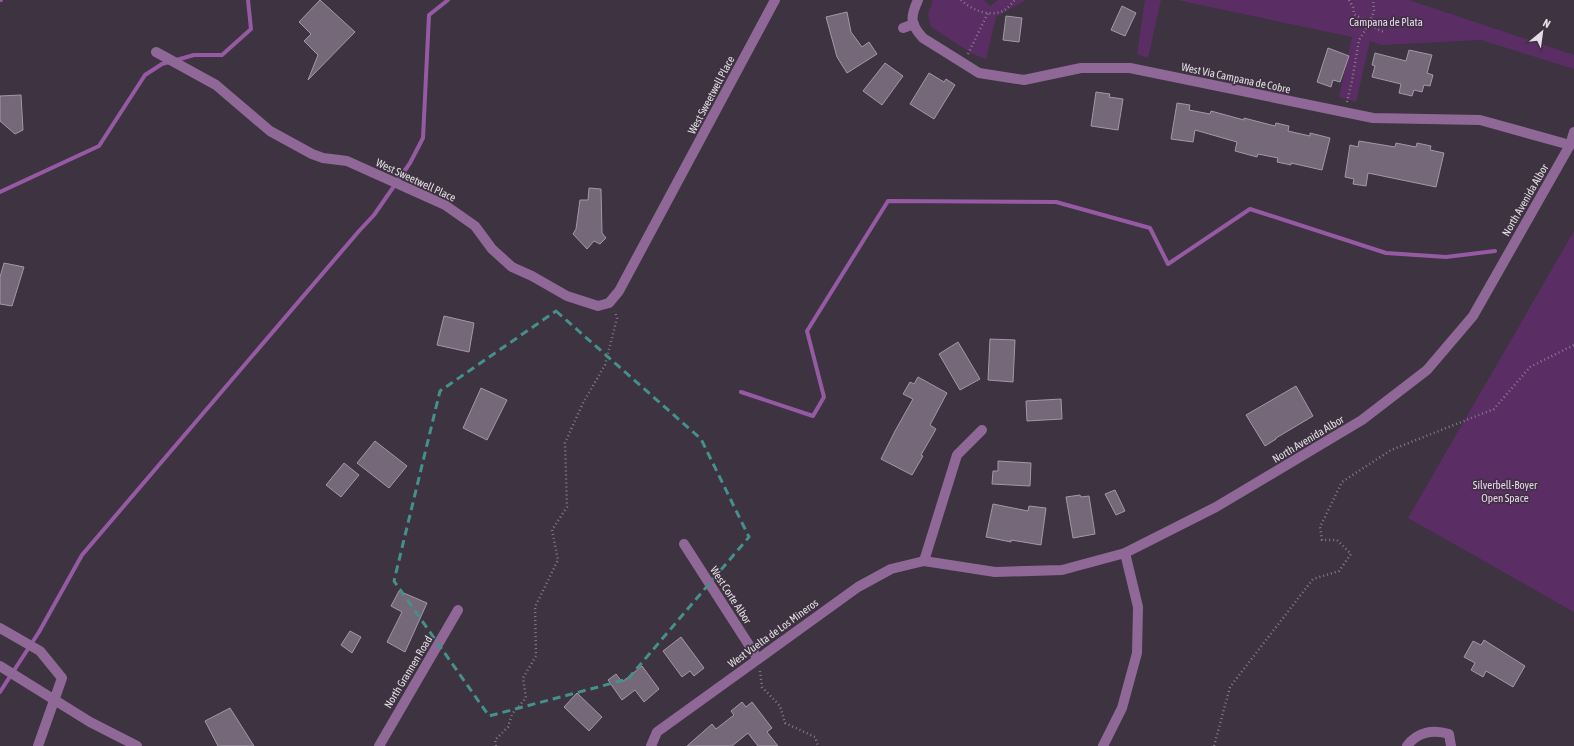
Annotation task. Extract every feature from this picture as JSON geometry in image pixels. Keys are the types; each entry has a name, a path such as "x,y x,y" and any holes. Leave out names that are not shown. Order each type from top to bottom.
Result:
{"street":[{"name":"West Sweetwell Place","path":"156,52 216,85 270,131 312,154 323,158 347,161 445,205 475,226 492,248 512,267 532,276 567,296 598,306 610,303 619,291 775,0"},
{"path":"903,28 914,24 912,13 918,0"},
{"name":"West Via Campana de Cobre","path":"914,24 917,31 923,38 979,73 1024,80 1081,68 1130,68 1373,118 1480,120 1570,145"},
{"name":"North Avenida Albor","path":"924,561 995,572 1062,570 1126,553 1216,507 1362,420 1427,370 1472,316 1570,145 1574,132"},
{"path":"924,561 957,455 982,430"},
{"name":"West Corte Albor","path":"684,544 758,659"},
{"path":"1103,746 1122,708 1137,653 1138,606 1126,553"},
{"name":"West Vuelta de Los Mineros","path":"651,746 657,732 858,587 891,569 924,561"},
{"name":"North Grannen Road","path":"379,746 458,610"},
{"path":"0,628 40,651 62,678 38,746"},
{"path":"0,666 90,722 137,746"},
{"path":"1407,746 1413,738 1426,733 1439,731 1449,734 1451,743 1450,746"}],"path":[{"path":"961,0 969,7 988,13 1004,11 1015,0"},
{"path":"1349,0 1353,7 1354,14 1384,32"},
{"path":"1345,112 1359,40 1369,24 1374,11 1373,0"},
{"path":"963,64 988,13"},
{"path":"496,746 495,740 508,727 512,714 526,698 523,678 536,656 535,606 558,560 552,530 568,507 565,443 583,403 605,365 617,318 612,300"},
{"path":"1214,746 1230,687 1313,578 1339,572 1351,554 1337,540 1322,540 1320,527 1342,482 1391,450 1494,409 1530,367 1574,345"},
{"path":"758,659 762,687 780,706 785,722 815,737 818,746"}],"highlighted area":[{"path":"556,311 701,439 749,537 628,679 489,716 394,581 440,391"}],"green space":[{"path":"933,0 984,0 990,6 998,0 1026,0 996,17 986,59 973,54 931,27 928,14"},
{"path":"1145,0 1161,0 1148,58 1137,54"},
{"name":"Campana de Plata","path":"1177,0 1409,0 1574,55 1574,69 1481,40 1381,45 1370,41 1356,102 1339,97 1352,37"},
{"name":"Silverbell-Boyer Open Space","path":"1574,231 1574,612 1408,518"}],"building":[{"path":"320,0 355,32 308,80 318,55 304,41 311,34 299,22"},
{"path":"1122,6 1136,13 1125,36 1111,30"},
{"path":"847,12 851,32 862,47 869,42 877,54 847,73 837,57 826,17"},
{"path":"1006,16 1022,18 1019,42 1003,40"},
{"path":"1328,48 1349,56 1340,82 1333,80 1331,87 1317,82"},
{"path":"1409,50 1432,55 1427,73 1433,75 1430,86 1424,85 1422,92 1414,90 1412,96 1399,93 1401,84 1372,77 1375,66 1372,65 1375,53 1406,61"},
{"path":"885,63 903,76 882,105 863,91"},
{"path":"929,73 944,82 946,79 955,85 934,119 910,104"},
{"path":"1096,92 1110,94 1109,97 1123,99 1118,130 1091,126"},
{"path":"21,95 23,130 15,134 0,121 0,96"},
{"path":"1177,103 1190,105 1189,110 1210,114 1211,111 1244,120 1244,118 1275,126 1276,123 1289,126 1288,131 1310,136 1310,133 1330,138 1322,170 1291,163 1291,165 1277,162 1278,158 1258,154 1257,157 1235,151 1237,142 1195,130 1193,142 1171,139"},
{"path":"1359,141 1395,147 1396,143 1416,147 1417,143 1431,146 1430,150 1444,153 1436,187 1368,173 1366,186 1353,184 1354,179 1345,177 1350,145 1358,147"},
{"path":"589,188 601,189 602,233 606,238 600,244 594,241 587,249 573,234 576,229 580,200 588,200"},
{"path":"4,263 24,267 12,306 0,304 0,277"},
{"path":"444,316 474,323 469,352 437,345"},
{"path":"990,339 1015,340 1013,382 988,380"},
{"path":"958,342 980,379 960,390 939,354"},
{"path":"918,377 947,393 930,425 936,429 921,455 923,456 912,475 881,459 913,399 903,394 910,382 914,384"},
{"path":"1296,386 1313,416 1265,446 1246,415"},
{"path":"481,388 507,400 487,440 463,428"},
{"path":"1061,399 1062,419 1027,421 1026,401"},
{"path":"375,441 407,466 389,488 357,463"},
{"path":"998,461 1031,463 1030,486 992,484 993,471 998,471"},
{"path":"344,463 359,475 341,497 326,485"},
{"path":"1115,490 1125,511 1116,515 1105,494"},
{"path":"1080,495 1081,497 1089,496 1095,534 1073,538 1066,497"},
{"path":"993,504 1028,511 1029,506 1046,508 1041,545 1011,540 1011,542 986,537"},
{"path":"399,591 427,603 405,652 387,642 402,612 391,606"},
{"path":"350,631 361,637 352,653 341,645"},
{"path":"681,637 704,668 694,676 690,671 682,677 663,651"},
{"path":"1484,640 1525,666 1513,687 1486,671 1483,677 1471,670 1475,663 1464,657 1473,641 1481,645"},
{"path":"642,666 659,689 644,702 635,690 622,700 608,680 616,674 622,682"},
{"path":"577,693 602,717 589,731 564,707"},
{"path":"742,702 746,707 752,702 772,728 767,732 778,746 758,746 748,733 732,746 687,746 712,724 716,729 734,715 731,711"},
{"path":"230,708 254,746 218,746 205,721"}],"waterway":[{"path":"0,192 99,146 145,75 162,64 194,55 222,55 251,29 248,0"},
{"path":"0,692 39,632 82,555 374,215 410,163 423,138 429,15 448,0"},
{"path":"741,392 813,416 824,397 807,331 888,201 1056,202 1150,228 1168,264 1250,209 1386,253 1446,257 1495,251"}]}
